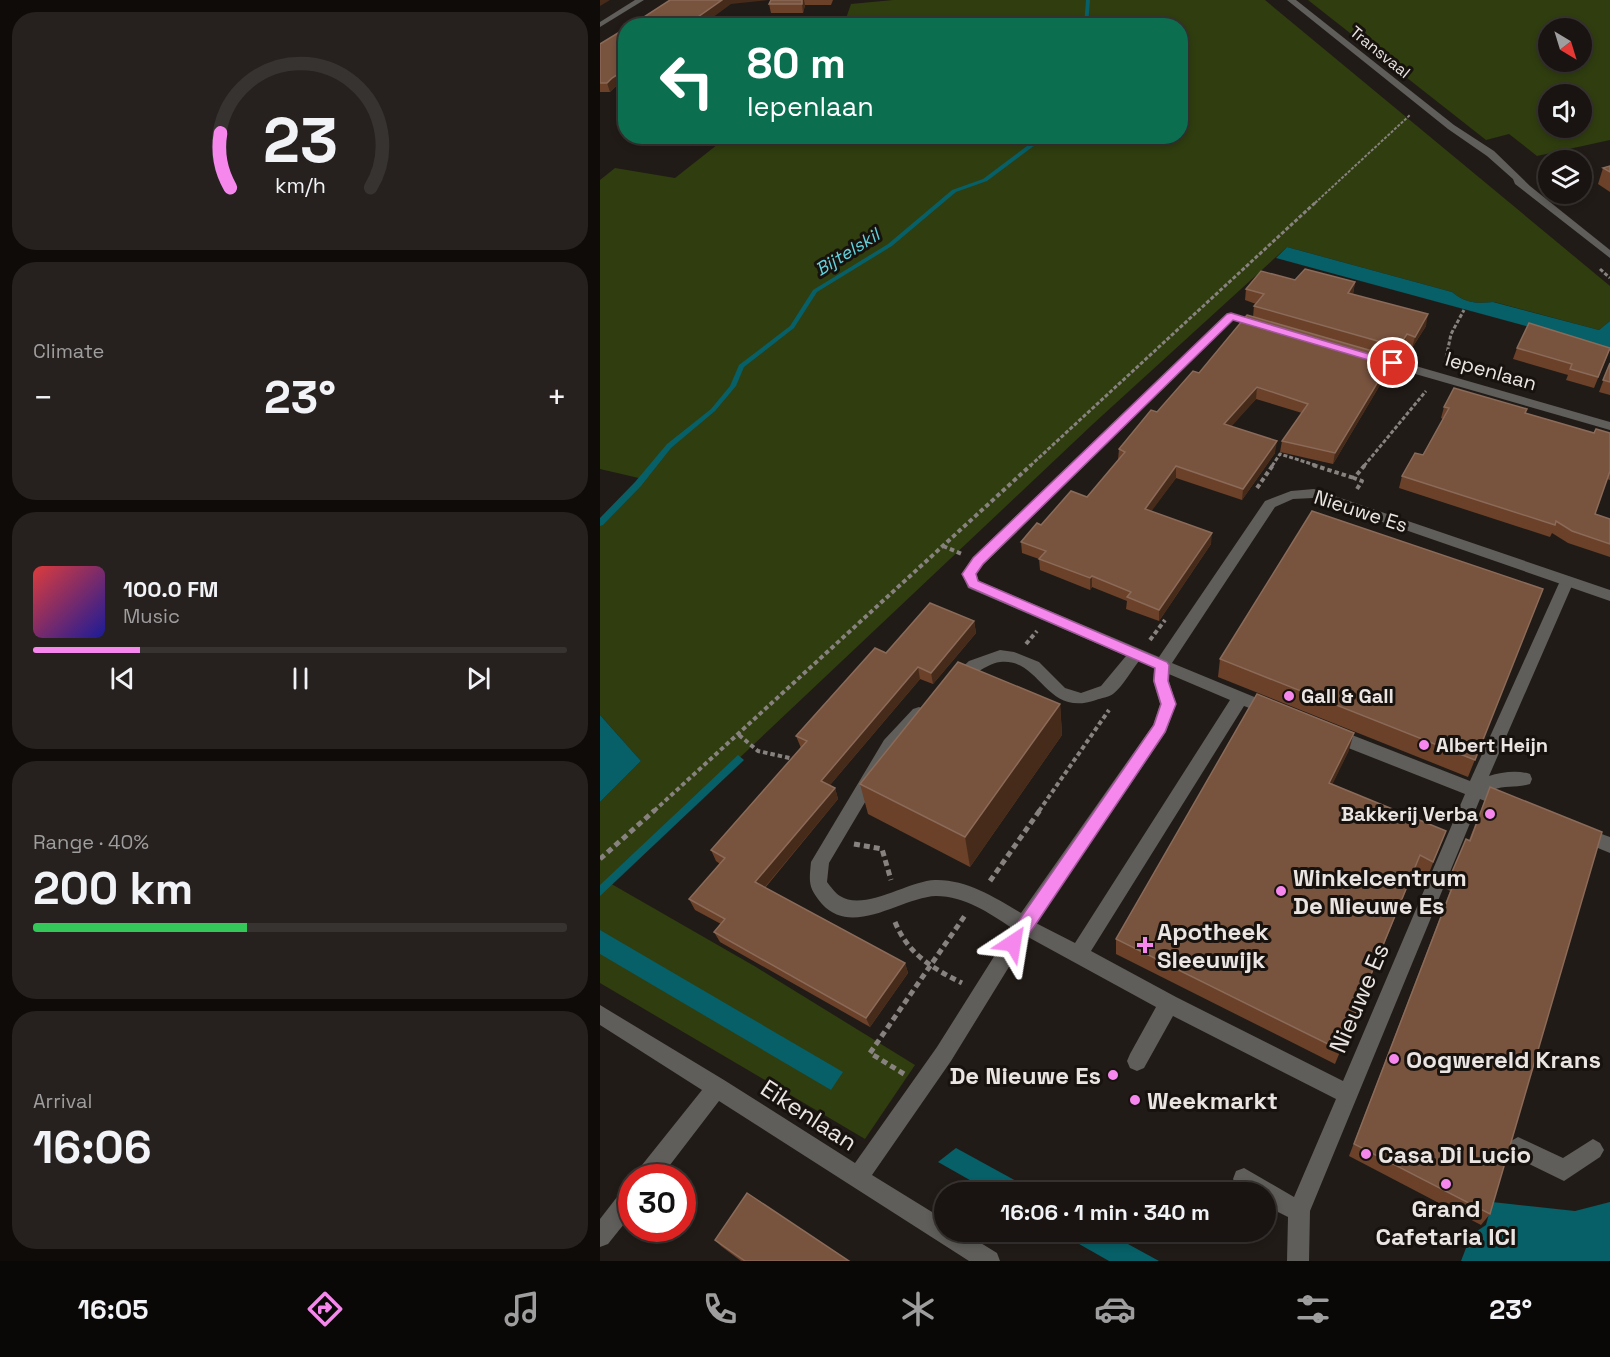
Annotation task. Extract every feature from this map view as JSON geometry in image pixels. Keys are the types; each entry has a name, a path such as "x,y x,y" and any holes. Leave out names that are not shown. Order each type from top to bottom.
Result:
{"street":[{"path":"600,25 640,0"},
{"name":"Transvaal","path":"1291,0 1451,127 1463,141 1497,169 1525,186 1610,255"},
{"path":"1273,328 1231,316 978,561 969,574 973,584 1048,618 1282,714"},
{"name":"Iepenlaan","path":"1359,354 1610,426"},
{"name":"Nieuwe Es","path":"1162,665 1270,504 1291,495 1314,493 1610,596"},
{"name":"Nieuwe Es","path":"1298,1261 1299,1211 1475,790 1567,581"},
{"path":"1136,654 1107,690 1081,699 1060,693 1034,666 1014,658 1000,656 974,665 937,695 890,745 820,862 818,885 833,902 857,910 934,888 958,891 978,898 1169,1004 1348,1094"},
{"path":"858,1177 944,1054 1024,925 1160,728 1168,704 1161,681 1162,665"},
{"path":"1078,955 1240,698"},
{"path":"1314,727 1516,807"},
{"path":"1475,790 1498,780 1524,779"},
{"path":"1568,828 1610,846"},
{"path":"1137,1061 1169,1004"},
{"name":"Eikenlaan","path":"600,1014 989,1261"},
{"path":"657,1164 717,1087"},
{"path":"1518,1148 1564,1170 1593,1150"},
{"path":"1244,1179 1248,1182"},
{"path":"1276,1199 1299,1211"},
{"path":"600,1236 618,1214"}],"path":[{"path":"600,859 738,735 1411,113"},
{"path":"1348,505 1362,481 1354,478 1438,376 1447,361 1453,328 1464,310"},
{"path":"1014,658 1048,618"},
{"path":"738,735 758,751 800,760"}],"green space":[{"path":"893,0 1265,0 1610,286 1610,321 1599,330 1494,302 1472,302 1452,292 1287,247 1093,424 608,882 756,967 915,1065 865,1139 600,983 600,802 641,761 600,715 600,524 643,479 600,469 600,180 615,168 675,178 718,144 1188,144 1188,18 846,18 851,4"},
{"path":"1308,0 1610,0 1610,140 1564,150 1538,150 1537,156 1509,134 1486,140"}],"water":[{"path":"1287,247 1452,292 1471,302 1493,302 1599,330 1610,321 1610,349 1276,258"},
{"path":"600,715 641,761 600,802"},
{"path":"738,755 744,760 600,896 600,885"},
{"path":"600,930 843,1072 831,1090 600,954"},
{"path":"956,1148 1018,1182 973,1182 938,1162"},
{"path":"1492,1202 1575,1211 1610,1202 1610,1261 1461,1261 1471,1235 1486,1225"},
{"path":"1076,1242 1124,1242 1159,1261 1109,1261"}],"building":[{"path":"670,0 722,0 696,18 642,18"},
{"path":"771,0 802,0 802,4 769,4"},
{"path":"618,33 618,74 607,83 600,83 600,44"},
{"path":"1305,269 1355,282 1348,293 1428,314 1415,337 1407,334 1399,347 1254,306 1264,294 1246,289 1261,271 1295,280"},
{"path":"1247,315 1393,357 1335,453 1282,441 1308,404 1257,387 1224,424 1277,441 1243,489 1176,466 1145,509 1212,533 1159,610 1127,597 1131,592 1092,576 1090,578 1039,559 1046,551 1021,542 1037,523 1041,525 1071,491 1087,497 1125,452 1119,449 1151,410 1157,412 1193,371 1199,373"},
{"path":"1529,323 1610,348 1598,377 1570,369 1572,364 1517,348"},
{"path":"1610,363 1610,382 1603,380"},
{"path":"1454,388 1527,409 1525,413 1594,433 1596,429 1610,433 1610,471 1595,514 1610,519 1610,544 1572,531 1556,521 1555,525 1402,476 1415,453 1423,455 1449,408 1444,407"},
{"path":"1312,511 1543,589 1475,760 1220,659"},
{"path":"930,603 974,621 931,673 918,667 821,781 835,788 755,882 905,963 866,1018 714,932 725,919 689,899 725,858 711,850 807,741 796,736 875,648 886,653"},
{"path":"958,662 1060,704 965,837 860,784"},
{"name":"Winkelcentrum De Nieuwe Es","path":"1257,694 1354,733 1329,783 1446,831 1433,862 1420,855 1340,1050 1116,939"},
{"path":"1490,787 1602,832 1490,1214 1354,1144 1457,875 1452,872 1466,839 1470,841"},
{"path":"747,1193 849,1261 745,1261 715,1240"}],"waterway":[{"name":"Bijtelskil","path":"1087,18 1088,0"},
{"name":"Bijtelskil","path":"600,523 638,484 669,446 713,410 733,386 741,366 792,327 815,291 890,245 954,191 985,180 1033,144"}],"place":[{"name":"Gall & Gall","path":"1289,696"},
{"name":"Albert Heijn","path":"1424,745"},
{"name":"Bakkerij Verba","path":"1490,814"},
{"name":"Winkelcentrum De Nieuwe Es","path":"1281,891"},
{"name":"Apotheek Sleeuwijk","path":"1145,945"},
{"name":"Oogwereld Krans","path":"1394,1059"},
{"name":"De Nieuwe Es","path":"1113,1075"},
{"name":"Weekmarkt","path":"1135,1100"},
{"name":"Casa Di Lucio","path":"1366,1154"},
{"name":"Grand Cafetaria ICI","path":"1446,1184"}],"route":[{"path":"1013,943 1160,728 1168,704 1161,681 1162,665 973,584 969,574 978,561 1231,316 1393,363"}]}
